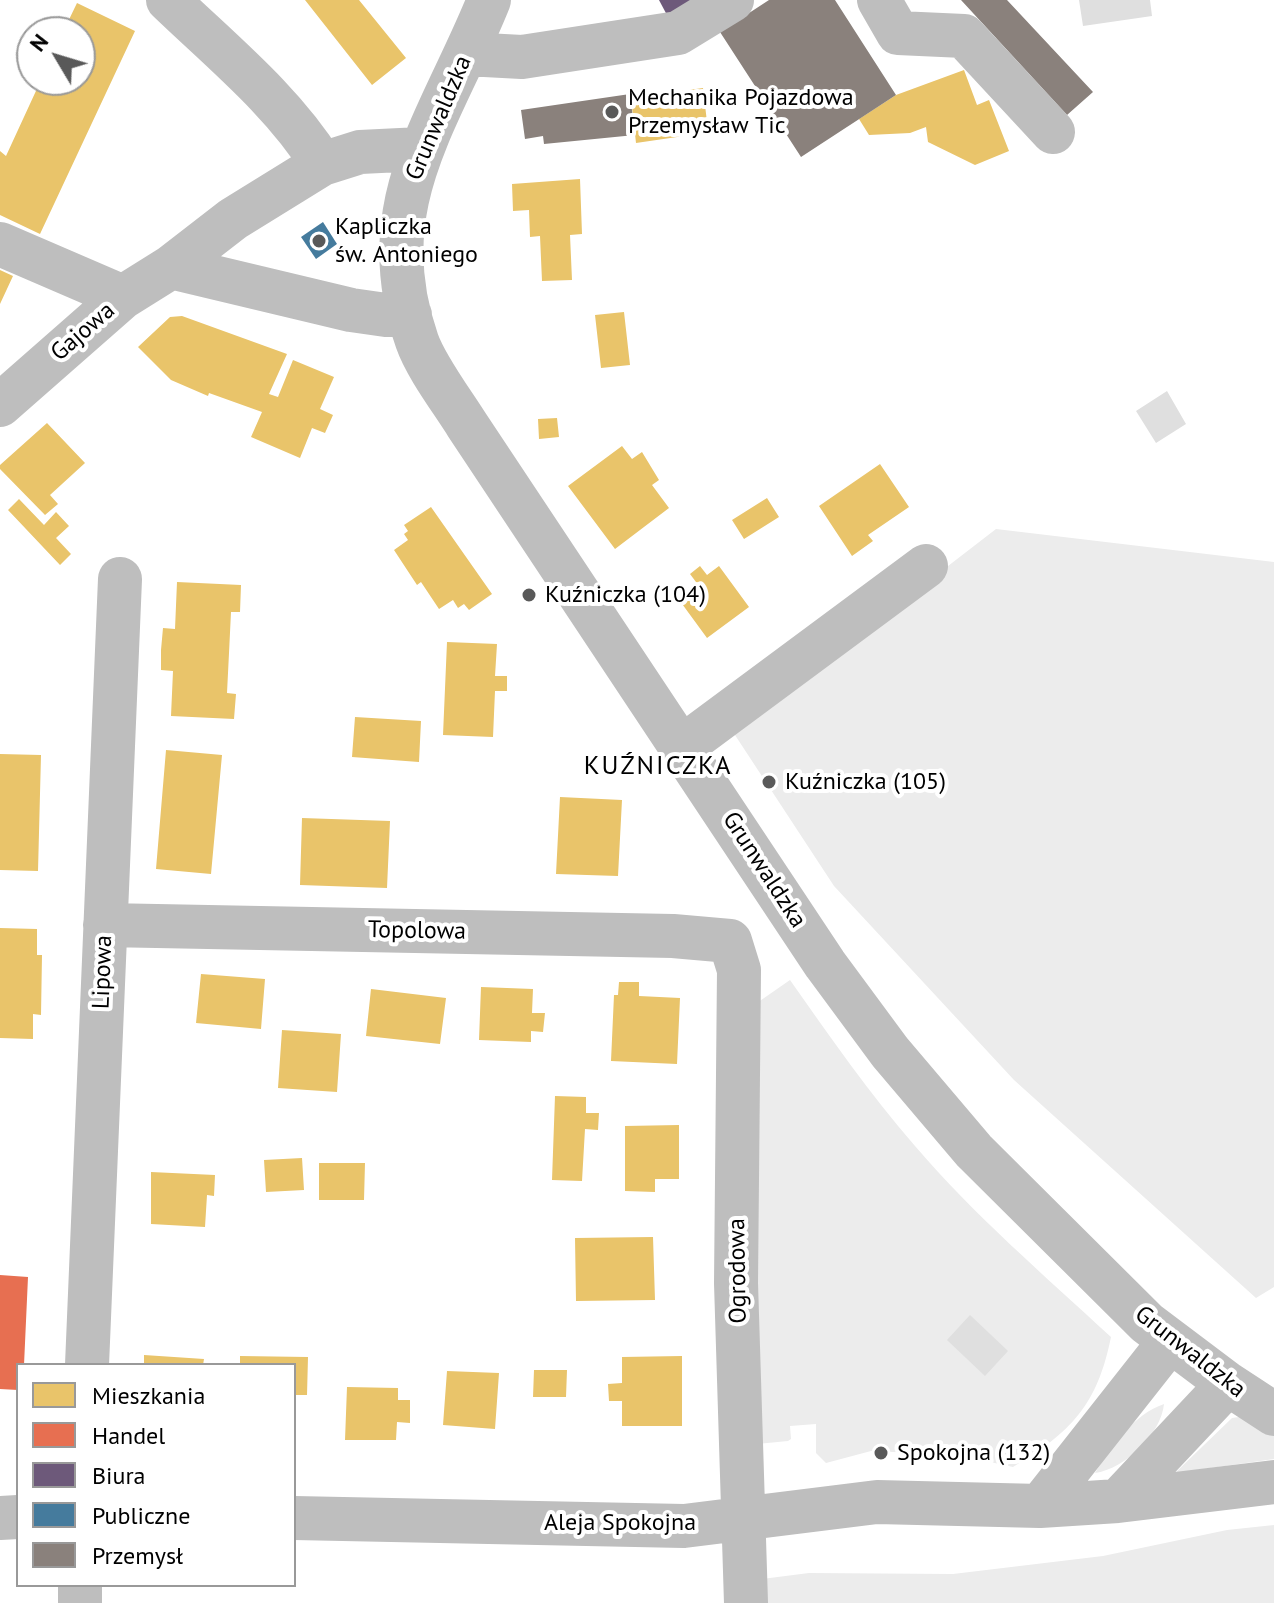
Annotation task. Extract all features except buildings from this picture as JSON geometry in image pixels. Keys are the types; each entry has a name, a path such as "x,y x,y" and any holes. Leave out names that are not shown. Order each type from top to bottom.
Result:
{"street":[{"path":"168,0 262,89 322,164"},
{"name":"Grunwaldzka","path":"489,0 421,149 408,187 401,229 403,270 418,344 467,425 825,964 890,1052 974,1151 1147,1323 1228,1384 1274,1414"},
{"path":"466,54 522,57 678,33 732,0"},
{"path":"879,0 898,33 964,36 1053,132"},
{"name":"Gajowa","path":"0,405 123,297 171,267 233,219 322,164 360,152 421,149"},
{"path":"233,219 250,288"},
{"path":"0,244 123,297"},
{"path":"171,267 351,310 410,315"},
{"path":"682,747 926,566"},
{"name":"Lipowa","path":"87,1363 120,579"},
{"name":"Topolowa","path":"105,925 657,936 730,941"},
{"name":"Ogrodowa","path":"730,941 739,970 736,1283 746,1603"},
{"path":"1040,1506 1170,1341"},
{"path":"1118,1501 1228,1384"},
{"name":"Aleja Spokojna","path":"296,1518 684,1526 877,1502 1040,1506 1118,1501 1274,1482"}],"shaded area":[{"path":"996,529 1274,562 1274,1287 1256,1298 1014,1080 834,886 733,732"},
{"path":"790,980 866,1085 938,1171 1010,1244 1111,1337 1098,1382 1078,1415 1051,1442 1013,1467 958,1455 871,1451 826,1463 816,1453 816,1424 790,1426 791,1439 788,1441 757,1444 754,1005"},
{"path":"1164,1404 1156,1427 1140,1448 1118,1465 1095,1473 1133,1423"},
{"path":"1239,1417 1274,1436 1274,1459 1175,1473 1232,1418"},
{"path":"1274,1525 1274,1603 742,1603 762,1579 809,1573 953,1574 1103,1556 1227,1530"}],"place":[{"name":"Mechanika Pojazdowa Przemysław Tic","path":"612,112"},
{"name":"Kapliczka św. Antoniego","path":"319,241"},
{"name":"Kuźniczka (104)","path":"529,595"},
{"name":"Kuźniczka (105)","path":"769,782"},
{"name":"Spokojna (132)","path":"881,1453"}],"district":[{"name":"KUŹNICZKA","path":"658,767"}]}
